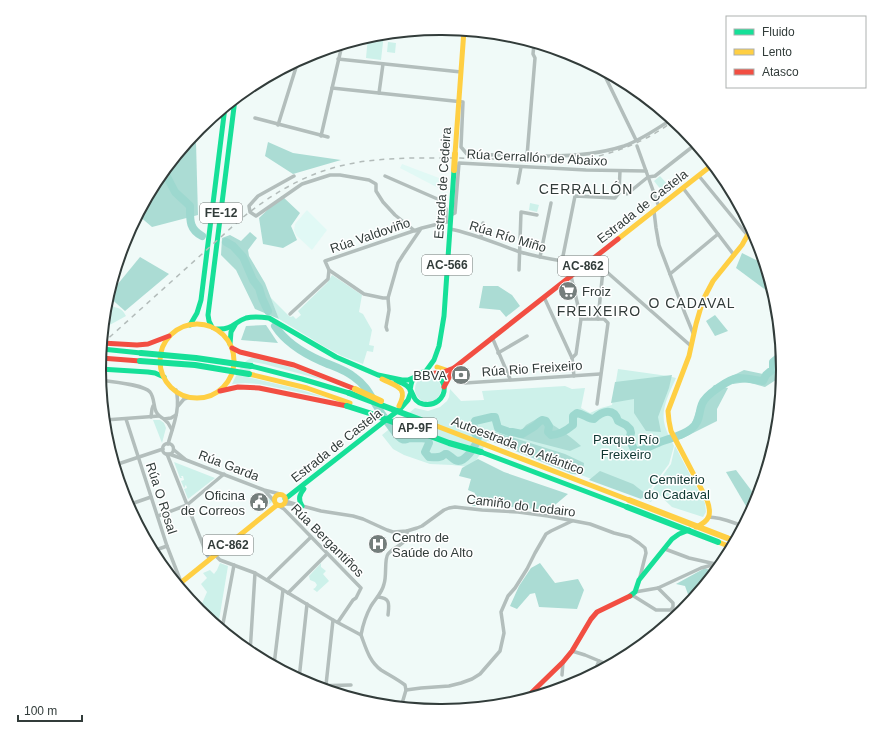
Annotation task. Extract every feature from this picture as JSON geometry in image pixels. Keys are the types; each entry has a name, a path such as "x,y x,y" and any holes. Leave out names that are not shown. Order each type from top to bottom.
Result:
{"main road":[{"name":"Estrada de Cedeira","path":"434,360 439,346 444,316 450,229 449,220 464,36"},
{"name":"FE-12","path":"214,328 209,321 208,315 234,106"},
{"name":"FE-12","path":"190,325 198,314 224,115"},
{"name":"Estrada de Castela","path":"451,369 708,168"},
{"path":"534,691 572,652 591,619 598,612 633,593 639,580 672,539 679,534 702,525 708,517 710,507 671,431 668,411 690,355 693,333 702,304 709,288 748,237"},
{"path":"107,343 148,344 169,336 175,331 190,325 205,325 223,330 235,325 245,318 262,317 270,318 336,357 378,375 408,380 426,372"},
{"path":"169,336 165,343 162,357 161,367 164,377 169,385 190,397 206,397 218,392 228,381 231,374 234,358 231,346 231,332 235,325"},
{"path":"214,328 226,338 231,346 240,352 294,365 355,389 421,420"},
{"name":"Autoestrada do Atlántico","path":"107,350 196,358 251,366 349,393 730,539"},
{"name":"Autoestrada do Atlántico","path":"107,358 195,365 249,374 307,388 575,487 726,545"},
{"path":"434,360 437,372 444,387"},
{"name":"AC-566","path":"426,372 434,360"},
{"name":"AC-862","path":"426,372 437,372 451,369"},
{"name":"AC-862","path":"397,410 409,404 419,403 429,405 439,401 444,392 444,387 451,369"},
{"path":"106,370 148,372 164,377"},
{"path":"378,375 384,380 396,385 401,390 403,396 397,410"},
{"name":"AC-862","path":"397,410 408,400 412,381 415,377"},
{"path":"389,378 406,385 411,391 413,397 419,403"},
{"path":"218,392 238,387 259,388 348,404"},
{"name":"Estrada de Castela","path":"182,580 281,501 383,423 397,410"},
{"path":"302,506 298,496 300,492 310,484 310,480"}],"street":[{"path":"527,156 535,58 533,54 534,48"},
{"path":"321,136 340,51"},
{"path":"338,59 461,72"},
{"path":"379,93 383,64"},
{"path":"278,124 296,68"},
{"path":"606,79 636,140"},
{"path":"332,88 463,102 461,147 467,154 527,156 581,155 602,152 624,146 656,130 667,123"},
{"path":"256,118 328,137"},
{"path":"637,146 657,209 656,228 659,244 693,333"},
{"path":"627,194 648,177 655,176 691,148"},
{"name":"Rúa Cerrallón de Abaixo","path":"449,220 455,213 459,163 586,170 646,171"},
{"path":"518,183 521,167"},
{"path":"562,261 575,196 615,198 619,193 620,171"},
{"path":"294,176 258,196 249,206 250,212 256,216 302,184 330,175 340,175 369,180 376,184 376,191 383,202 395,215 415,231"},
{"path":"385,176 442,202 449,220"},
{"path":"699,176 746,232"},
{"path":"683,188 734,255"},
{"path":"540,257 551,203"},
{"path":"519,270 521,212 537,215"},
{"name":"Rúa Valdoviño","path":"388,298 364,294 329,270 325,261 449,220"},
{"path":"481,237 484,223"},
{"path":"387,330 386,326 389,310 388,298 398,263 414,237 422,228"},
{"name":"Rúa Río Miño","path":"450,229 481,237 520,252 562,261 586,263 603,270 691,346"},
{"path":"670,274 718,234"},
{"path":"290,314 328,279 329,270"},
{"path":"598,319 603,270"},
{"path":"571,276 581,319 576,354 572,358"},
{"path":"544,297 572,358 574,376"},
{"path":"581,319 604,319 608,323 597,404"},
{"path":"498,353 527,336"},
{"path":"492,338 510,379"},
{"name":"Rúa Rio Freixeiro","path":"465,383 600,374"},
{"path":"107,381 140,387 149,391 153,398 151,417"},
{"path":"120,463 163,449 165,444 168,444 178,406 176,390"},
{"path":"178,406 184,399 190,397"},
{"path":"153,406 159,416 164,419 172,430"},
{"path":"164,419 171,418 176,415"},
{"path":"110,420 159,416"},
{"path":"171,418 172,430"},
{"name":"Rúa O Rosal","path":"126,419 176,572"},
{"path":"168,444 173,446 174,450 172,453 168,454"},
{"path":"163,449 164,452 168,454 207,555 255,573 361,635"},
{"name":"Rúa Garda","path":"174,450 186,460"},
{"name":"Rúa Garda","path":"168,454 264,490 281,501"},
{"path":"158,516 187,505 224,474"},
{"name":"Rúa Garda","path":"264,490 281,501"},
{"path":"134,503 151,497"},
{"name":"Camiño do Lodairo","path":"281,501 331,514 349,515 360,518 393,532 407,531 422,526 446,509 455,507 518,512 590,524 609,532 630,537 644,548 646,553 639,580"},
{"name":"Rúa Bergantiños","path":"281,501 284,509 362,588 338,622"},
{"path":"708,517 716,517 737,524"},
{"path":"406,690 449,686 466,681 480,674 500,651 504,633 502,612 508,596 527,569 546,534 573,521"},
{"path":"403,702 406,690 405,685 398,679 380,669 369,657 361,635 364,620 372,605 382,592 386,577 387,555 392,550 402,545 408,534 407,531"},
{"path":"267,580 311,537"},
{"path":"159,549 167,546"},
{"path":"665,549 689,558 713,563"},
{"path":"288,593 327,554"},
{"path":"223,624 234,565"},
{"path":"633,593 658,588 702,568 712,565"},
{"path":"251,645 255,573"},
{"path":"633,593 656,610 671,610 673,607 672,603 658,588"},
{"path":"275,659 283,590"},
{"path":"378,597 383,597 387,600 389,605 388,615"},
{"path":"300,673 307,604"},
{"path":"326,684 333,620"},
{"path":"572,652 586,655 602,662"},
{"path":"597,665 599,661"},
{"path":"562,675 563,662"},
{"path":"330,685 351,685"}],"shaded area":[{"path":"402,164 447,181 446,192 400,168"},
{"path":"307,210 327,230 312,250 296,235 294,230 295,224"}],"green space":[{"path":"383,40 381,60 366,58 367,43"},
{"path":"388,42 396,43 395,53 387,52"},
{"path":"196,142 198,215 152,227 143,219 151,202 176,166"},
{"path":"268,142 293,153 341,160 293,174 265,156"},
{"path":"660,176 669,186 662,191 654,181"},
{"path":"282,196 300,213 291,226 297,240 283,248 263,244 259,218"},
{"path":"530,203 539,205 537,212 529,210"},
{"path":"250,232 257,238 248,250 249,256 265,283 279,319 255,309 236,270 221,255 222,238 230,235 241,241"},
{"path":"742,253 758,261 766,290 736,268"},
{"path":"140,257 169,274 125,311 114,301 118,284"},
{"path":"332,275 362,295 359,312 363,314 372,330 369,345 374,346 373,352 367,351 363,364 342,356 325,347 279,319 270,297 289,316 293,316 296,319 301,315 298,311 327,283"},
{"path":"483,286 498,286 512,295 520,306 506,317 500,310 479,308"},
{"path":"113,305 124,312 126,316 109,325"},
{"path":"715,315 728,331 715,336 706,321"},
{"path":"266,325 278,343 241,340 246,326"},
{"path":"254,357 297,369 327,381 253,362 248,377 298,389 331,399 259,384 232,384 243,364"},
{"path":"776,368 776,380 765,387 747,382 733,384 730,377 744,370 763,374"},
{"name":"Parque Río Freixeiro","path":"618,369 676,378 664,408 666,429 674,446 669,464 651,488 655,493 651,502 498,443 487,441 477,459 469,467 430,464 404,455 393,449 382,435 415,408 428,411 440,407 447,401 450,389 461,401 484,400 482,391 565,386 572,389 585,388 581,408 590,413 612,405"},
{"path":"672,375 669,388 658,417 661,432 646,431 634,413 634,399 611,403 615,382"},
{"path":"428,376 437,380 441,389 437,398 428,402 419,398 415,389 419,380"},
{"path":"714,385 728,388 717,409 717,421 681,439 678,434 691,426 697,409"},
{"path":"540,417 581,446 570,451 516,437 526,425"},
{"path":"153,420 160,420 164,423 166,428 162,443"},
{"path":"495,432 565,454 584,463 583,475 572,474 488,440"},
{"name":"Cemiterio do Cadaval","path":"675,446 705,503 706,512 703,517 672,507 653,489 671,464"},
{"path":"478,459 504,472 568,494 549,510 499,506 472,506 475,493 468,490 471,479 459,476 462,468"},
{"path":"174,462 215,478 188,499 184,489 187,488 186,485 184,488 181,481 184,480 183,476 180,478"},
{"path":"736,470 752,492 746,506 726,472"},
{"path":"600,471 633,484 646,494 641,499 589,480"},
{"path":"260,495 272,500 272,502 257,513 262,504"},
{"path":"220,563 228,566 219,620 202,604 207,592 201,584 207,578 203,573 210,570 214,574"},
{"path":"321,563 321,567 326,571 323,574 329,581 317,592 313,589 317,585 315,582 310,580 309,576"},
{"path":"540,563 555,583 578,579 584,590 577,609 539,607 535,593 530,594 517,609 510,606 519,586 531,568"},
{"path":"705,568 708,570 688,595 685,586 676,584"}],"waterway":[{"path":"168,178 175,192 190,206 190,220 192,227 202,236"},
{"path":"226,242 233,246 243,257 253,280 259,288 268,311"},
{"path":"275,326 284,338 301,351 350,374 358,380 368,391 400,438 404,440 411,438 428,439 429,443 425,452 429,457 439,457 447,454 459,461 470,453 477,440 478,437 474,429 475,421 492,417 495,417 498,428 509,432 522,434 542,420 546,421 549,426 548,432 551,435 563,432 573,425 573,416 577,413 594,419 604,412 611,412 618,421 630,429 631,433 629,439 635,451 648,448 691,429 698,420 704,400 723,384 738,378 763,381 766,375 773,369 773,362 776,360"}],"railway":[{"path":"108,339 242,218 261,203 282,190 315,174 342,165 392,159 459,158 575,160 606,154 630,146 669,124"}],"traffic: fast":[{"path":"212,327 208,315 234,106"},
{"path":"190,325 197,313 201,300 224,115"},
{"path":"426,371 434,360 439,346 444,316 454,170"},
{"path":"217,329 230,327 246,318 269,318 336,357 378,375 402,380 408,380 415,377"},
{"path":"230,344 231,332 235,325"},
{"path":"107,350 141,353"},
{"path":"141,353 196,358 251,366"},
{"path":"140,361 195,365 249,374"},
{"path":"251,366 349,393"},
{"path":"106,369 148,372 164,377"},
{"path":"396,381 406,385 419,403 429,405 438,401 443,395 444,388 438,377 433,373 426,372 420,373 414,378 410,390"},
{"path":"285,499 400,409 408,400 411,392"},
{"path":"349,393 421,420"},
{"path":"347,406 449,443 481,452"},
{"path":"481,452 627,507"},
{"path":"302,506 300,497 304,489"},
{"path":"627,507 718,542"},
{"path":"630,596 635,592 639,580 672,539 689,530"}],"traffic: slow":[{"path":"455,154 464,36"},
{"path":"454,170 455,154"},
{"path":"618,239 708,168"},
{"path":"696,527 707,520 709,516 709,505 671,431 668,411 689,356 703,300 713,281 742,245 747,235"},
{"path":"197,324 211,327 223,335 231,347 234,361 231,375 223,387 211,395 197,398 183,395 171,387 163,375 160,361 163,347 171,335 183,327 197,324"},
{"path":"437,367 446,370"},
{"path":"249,374 307,388 350,403"},
{"path":"382,379 400,388 402,391 403,395 399,406"},
{"path":"355,389 381,401"},
{"path":"421,420 629,500"},
{"path":"280,494 284,496 286,500 284,504 280,506 276,504 274,500 276,496 280,494"},
{"path":"629,500 727,538"},
{"path":"183,581 277,505"},
{"path":"718,542 726,545"}],"traffic: jam":[{"path":"435,373 441,373 454,368 618,239"},
{"path":"107,343 148,344 169,336"},
{"path":"232,348 240,352 294,365 355,389"},
{"path":"107,358 140,361"},
{"path":"444,387 454,368"},
{"path":"220,391 238,387 259,388 347,406"},
{"path":"533,691 572,651 591,619 597,612 630,596"}],"place":[{"name":"Froiz","path":"568,291"},
{"name":"BBVA","path":"461,375"},
{"name":"Oficina de Correos","path":"259,502"},
{"name":"Centro de Saúde do Alto","path":"378,544"}],"district":[{"name":"CERRALLÓN","path":"586,189"},
{"name":"O CADAVAL","path":"692,303"},
{"name":"FREIXEIRO","path":"599,311"}]}
